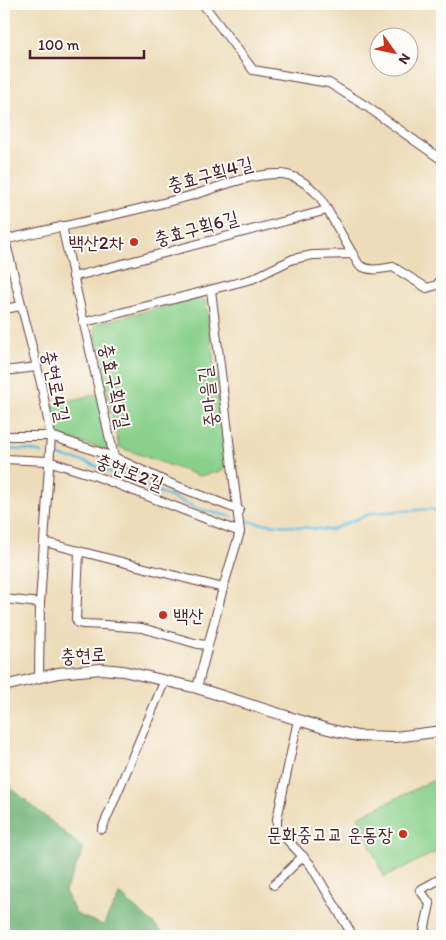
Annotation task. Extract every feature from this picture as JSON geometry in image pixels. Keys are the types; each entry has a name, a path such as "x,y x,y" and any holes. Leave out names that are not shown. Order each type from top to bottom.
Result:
{"street":[{"path":"203,4 254,70 328,83 366,106 442,160"},
{"name":"충효구획4길","path":"4,240 163,203 244,180 280,174 291,176 306,184 320,197 359,265 369,270 393,267 427,288 437,286 442,278"},
{"name":"충효구획6길","path":"73,277 327,210"},
{"name":"충효구획5길","path":"62,226 114,457"},
{"name":"충현로4길","path":"4,240 37,367 50,436 40,603 39,677"},
{"path":"210,290 252,279 293,259 313,255 353,254"},
{"name":"충효구획5길","path":"85,322 210,290"},
{"name":"중마을길","path":"197,688 223,588 240,532 210,290"},
{"path":"4,309 21,306"},
{"path":"4,371 37,367"},
{"path":"4,436 50,436 114,457 169,483 238,510"},
{"name":"충현로2길","path":"4,459 48,461 96,476 240,532"},
{"path":"44,542 223,588"},
{"path":"79,552 76,619 78,622 83,624 142,628 198,644 208,645"},
{"path":"4,599 40,603"},
{"name":"충현로","path":"4,686 58,673 101,670 123,671 197,688 298,720 358,736 395,737 442,731"},
{"path":"102,829 165,680"},
{"path":"298,720 277,829 310,864 353,936"},
{"path":"274,885 303,856"},
{"path":"423,936 430,904 420,890 442,878"}],"green space":[{"path":"200,298 206,302 227,464 222,471 199,476 119,447 94,327 98,323"},
{"path":"97,394 109,451 59,436 54,428 51,405"},
{"name":"문화중고교 운동장","path":"442,776 442,849 384,877 358,817"},
{"path":"4,782 84,849 65,891 76,914 103,925 120,894 167,936 4,936"}],"waterway":[{"path":"4,449 29,450 42,453"},
{"path":"54,455 86,462 202,510 233,517"},
{"path":"245,520 257,523 330,530 372,513 431,509 442,513"}],"place":[{"name":"백산2차","path":"134,242"},
{"name":"백산","path":"163,615"},
{"name":"문화중고교 운동장","path":"403,834"}]}
